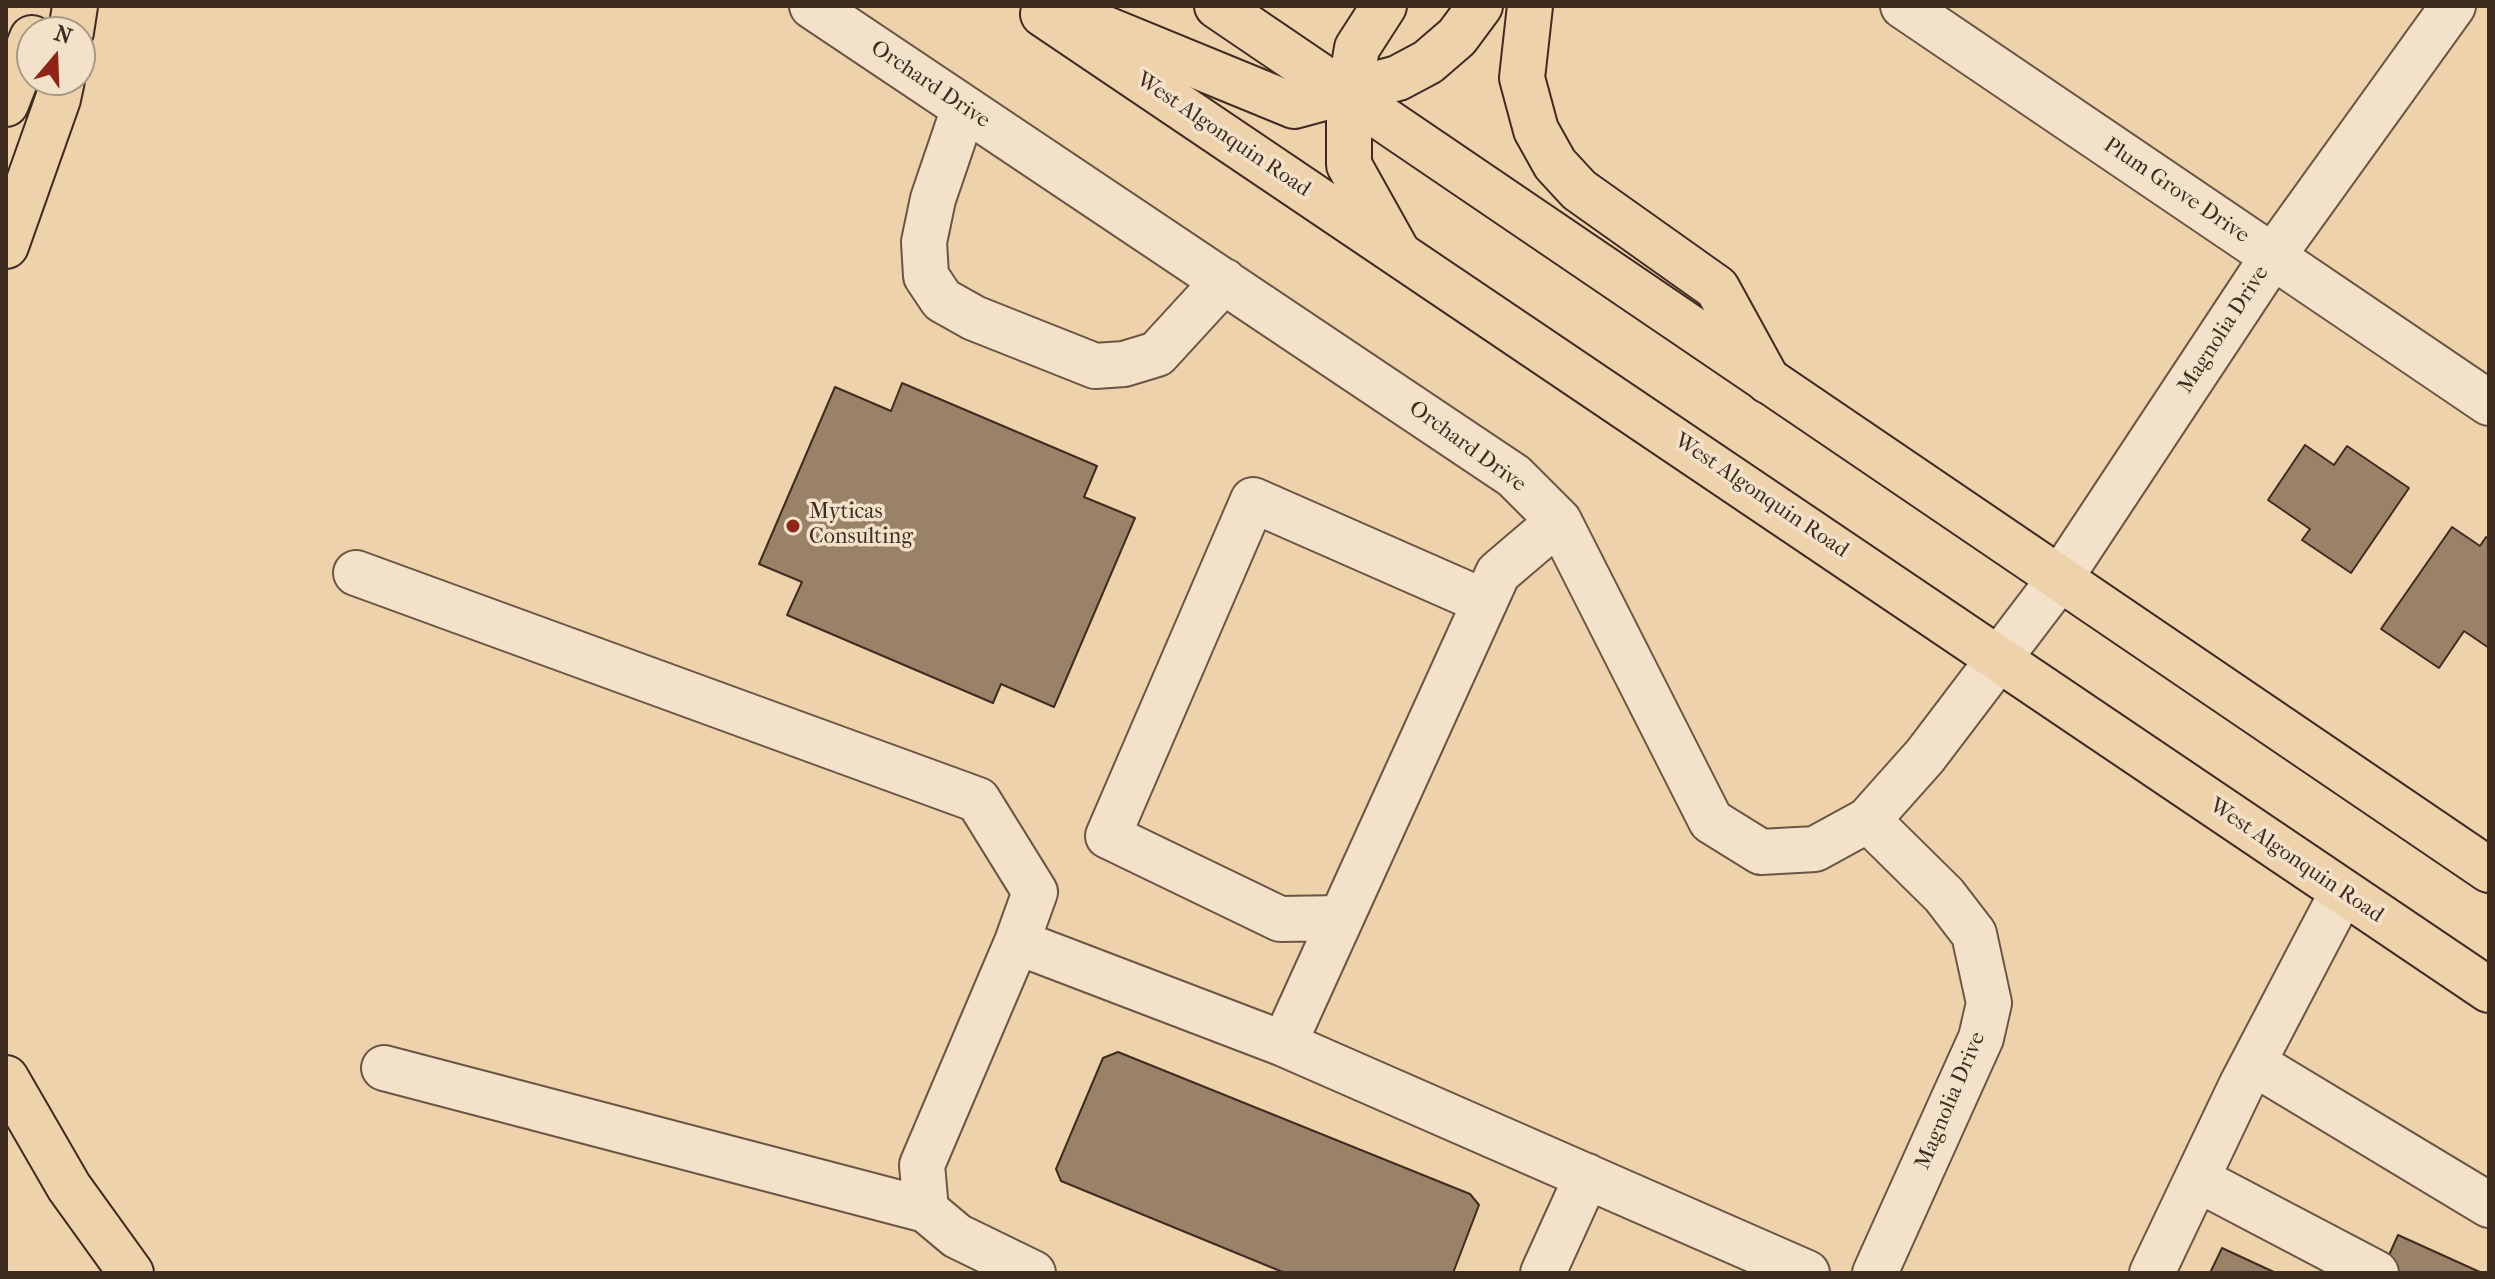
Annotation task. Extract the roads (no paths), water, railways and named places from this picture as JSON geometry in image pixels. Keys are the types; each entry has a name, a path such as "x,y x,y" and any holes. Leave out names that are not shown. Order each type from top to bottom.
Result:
{"main road":[{"name":"West Algonquin Road","path":"1031,6 2489,990"},
{"path":"1050,6 1294,106 1349,94 1398,78 1428,62 1457,37 1480,6"},
{"path":"1217,6 2489,870"},
{"path":"1384,6 1357,48 1349,94 1349,165 1397,251"},
{"path":"1530,6 1522,78 1536,130 1555,164 1579,190 1717,288 1768,381"},
{"path":"6,104 16,79"},
{"path":"6,246 59,96"},
{"path":"6,1078 69,1187 131,1273"}],"street":[{"name":"Orchard Drive","path":"812,6 1514,476 1559,521 1711,821 1761,852 1815,849 1868,820 2002,659"},
{"name":"Plum Grove Drive","path":"1903,6 2489,403"},
{"name":"Magnolia Drive","path":"2002,659 2061,577 2273,256 2453,6"},
{"path":"964,108 933,199 924,242 926,276 942,300 974,318 1095,366 1124,364 1157,354 1224,281"},
{"path":"1341,918 1280,919 1108,836 1253,500 1485,602"},
{"path":"1284,1044 1498,573 1559,521"},
{"path":"356,573 978,800 1035,892 1017,942 922,1165 926,1210"},
{"name":"Magnolia Drive","path":"1868,820 1944,895 1974,934 1989,1003 1981,1038 1875,1273"},
{"path":"2152,1273 2342,893"},
{"path":"1017,942 1284,1044 1807,1273"},
{"path":"2255,1064 2489,1205"},
{"path":"384,1068 926,1210 957,1236 1033,1273"},
{"path":"1543,1273 1587,1176"},
{"path":"2197,1179 2376,1273"}],"place":[{"name":"Myticas Consulting","path":"793,526"}]}
